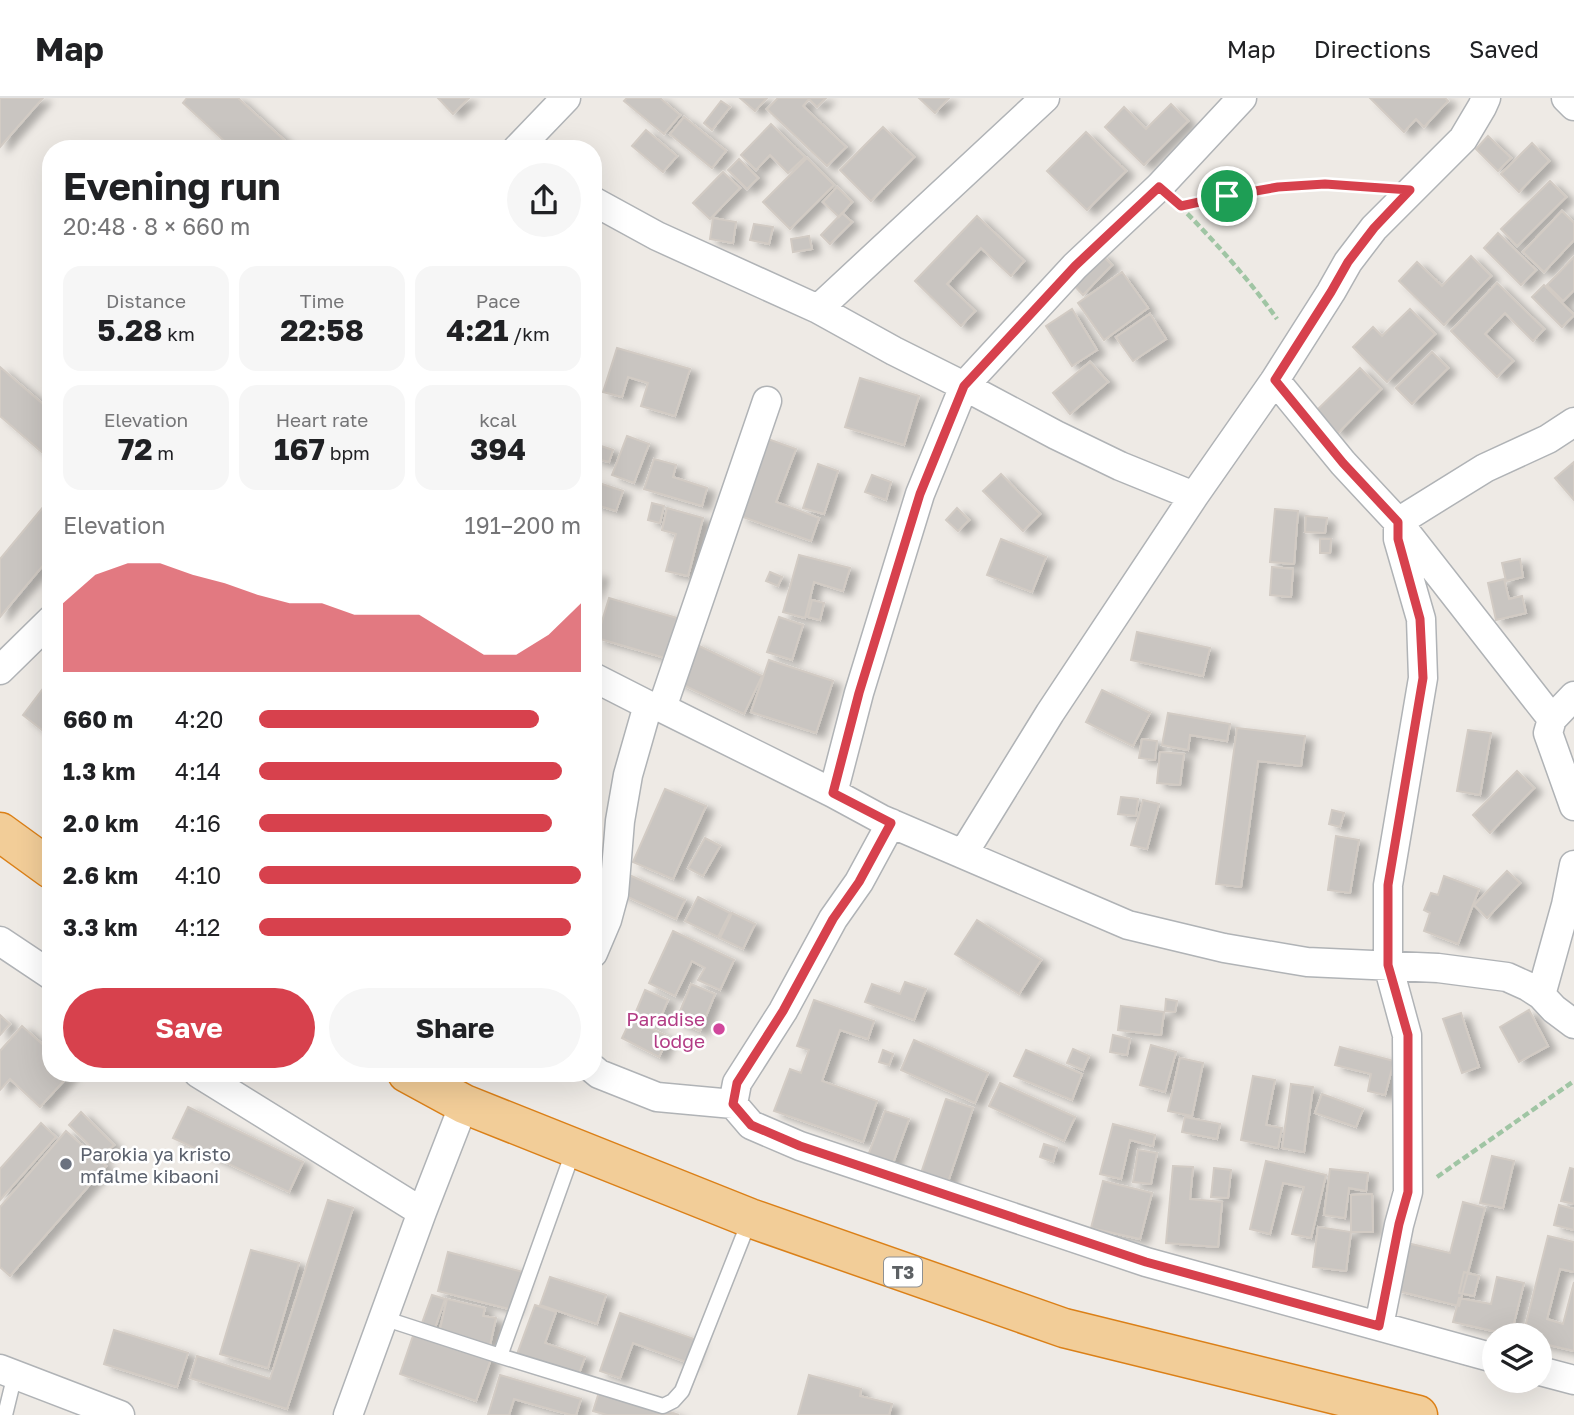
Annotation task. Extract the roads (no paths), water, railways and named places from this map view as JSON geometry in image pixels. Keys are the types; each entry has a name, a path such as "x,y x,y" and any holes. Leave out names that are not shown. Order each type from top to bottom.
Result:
{"highway":[{"path":"0,832 42,862"},
{"name":"T3","path":"424,1082 464,1104 750,1218 1064,1328 1419,1415"}],"street":[{"path":"526,140 566,98"},
{"path":"818,309 1045,98"},
{"path":"833,793 859,693 920,494 964,386 1075,266 1159,187 1242,98"},
{"path":"963,854 1050,713 1295,350 1348,262 1374,228 1463,139 1486,98"},
{"path":"1566,98 1574,106"},
{"path":"602,206 657,236 818,309 1056,435 1120,466 1194,496"},
{"path":"1275,380 1343,463 1398,522 1552,719"},
{"path":"602,932 614,894 620,821 628,775 767,401"},
{"path":"1398,522 1485,468 1548,439 1574,422"},
{"path":"1379,1326 1408,1192 1408,1035 1388,965 1388,885 1423,678 1420,619 1398,539 1398,522"},
{"path":"0,670 42,629"},
{"path":"602,681 891,823 1128,925 1224,948 1307,962 1438,968 1507,977 1541,995 1574,1024"},
{"path":"1574,696 1552,719 1548,733 1574,806"},
{"path":"733,1104 737,1083 783,1011 833,919 859,882 891,823"},
{"path":"1541,995 1574,865"},
{"path":"0,942 42,969"},
{"path":"602,1075 657,1097 733,1104 751,1125 800,1146 1146,1262 1482,1355"},
{"path":"213,1082 422,1212"},
{"path":"348,1415 464,1104"},
{"path":"8,1372 120,1415"},
{"path":"1552,1374 1574,1380"}],"lane":[{"path":"500,1356 575,1147"},
{"path":"383,1318 663,1406 673,1401 682,1391 750,1218"},
{"path":"5,1415 8,1372"}],"place":[{"name":"Paradise lodge","path":"719,1029"},
{"name":"Parokia ya kristo mfalme kibaoni","path":"66,1164"}]}
